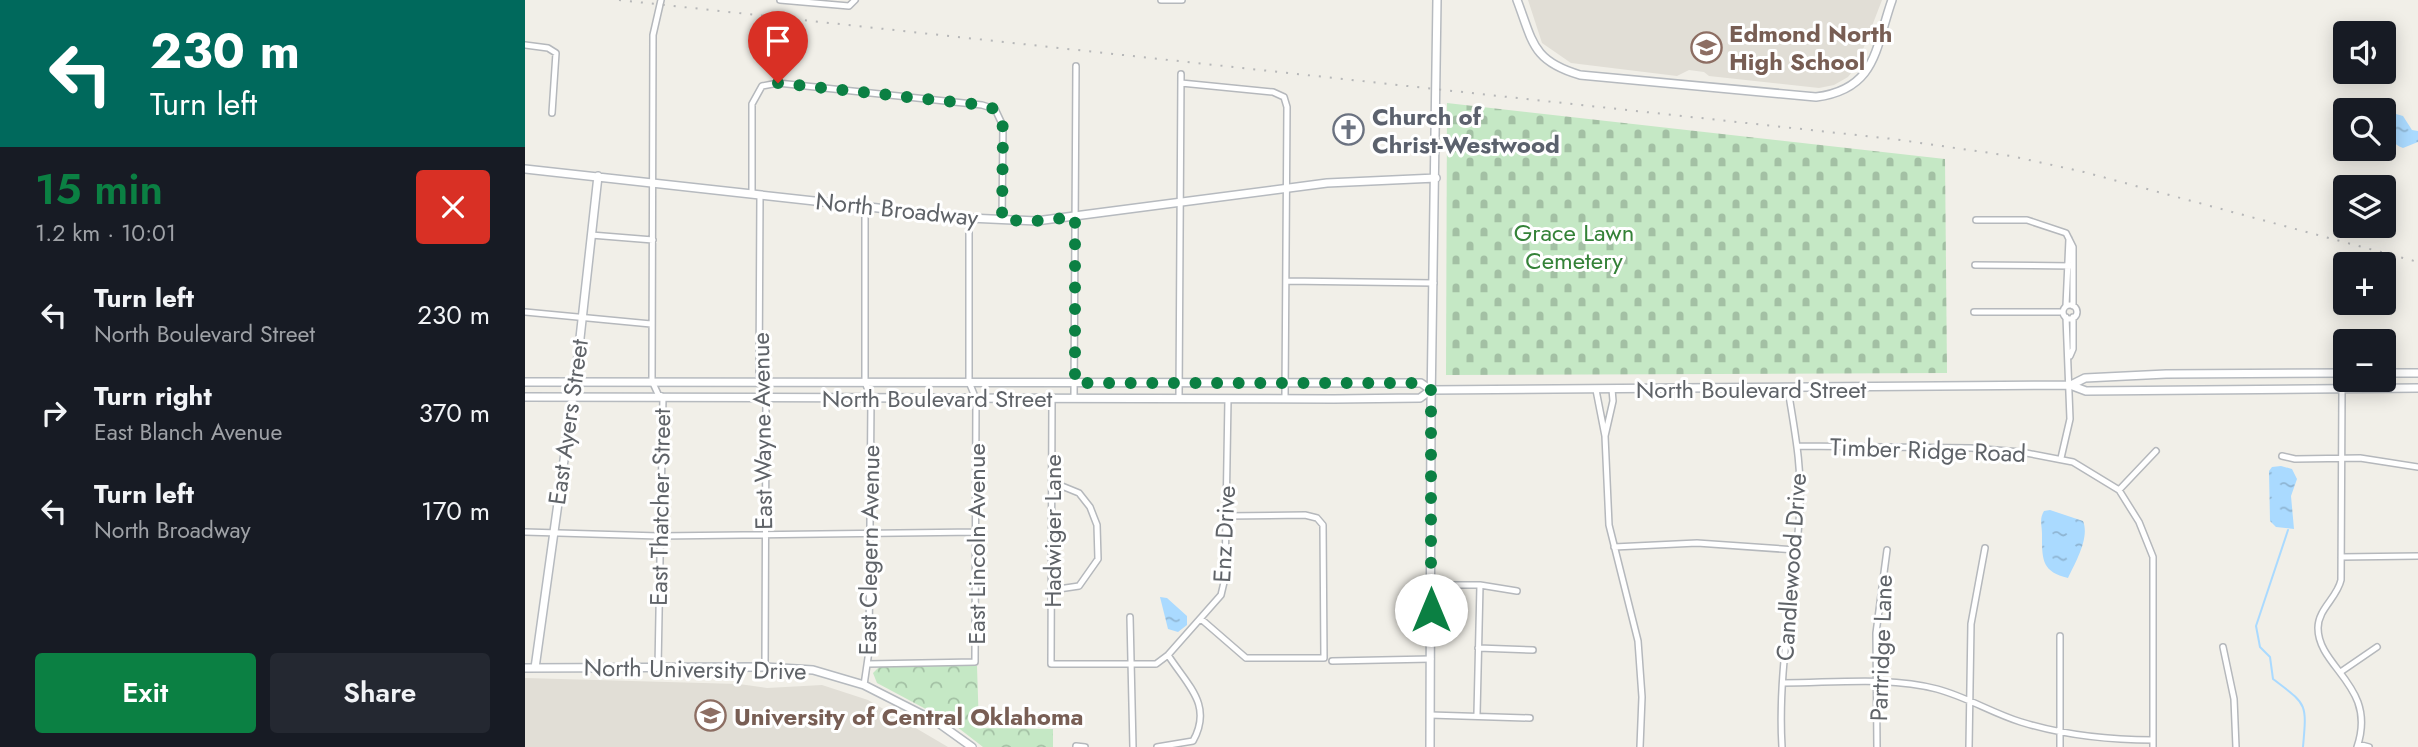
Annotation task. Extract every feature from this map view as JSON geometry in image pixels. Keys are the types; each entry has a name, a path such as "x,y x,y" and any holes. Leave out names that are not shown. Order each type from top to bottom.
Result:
{"main road":[{"path":"1430,747 1431,390 1437,0"},
{"path":"1517,0 1531,42 1548,62 1560,69 1580,75 1816,97 1842,91 1861,78 1874,59 1892,0"},
{"name":"North Broadway","path":"525,169 969,218 1036,221 1287,189 1371,180 1436,178"},
{"name":"East Ayers Street","path":"535,668 575,382 598,176"},
{"name":"North Boulevard Street","path":"2070,385 2085,379 2166,374 2333,373"},
{"path":"2396,373 2418,373"},
{"name":"North Boulevard Street","path":"525,382 1421,383 1431,390 2070,385 2086,390 2333,389"},
{"path":"1216,382 1227,399"},
{"path":"1042,383 1052,398"},
{"name":"North Boulevard Street","path":"2396,388 2418,388"},
{"name":"North Boulevard Street","path":"525,397 1420,398 1431,390"},
{"name":"North University Drive","path":"525,668 765,667 813,670 864,685 937,722 972,747"}],"street":[{"name":"East Thatcher Street","path":"658,668 663,397 652,381 653,35 661,0"},
{"path":"780,0 849,6 855,0"},
{"path":"1161,0 1182,0"},
{"path":"525,45 548,48 556,53 552,113"},
{"path":"1074,398 1076,66"},
{"path":"1179,399 1181,74"},
{"name":"East Wayne Avenue","path":"765,667 766,398 759,382 752,104 762,86 778,83 982,105 995,109 1003,127 1002,220"},
{"path":"1181,83 1273,92 1284,97 1287,107 1285,398"},
{"name":"East Clegern Avenue","path":"864,685 868,664 871,398 865,382 865,206"},
{"name":"East Lincoln Avenue","path":"868,664 975,662 976,399 969,382 969,218"},
{"path":"1976,220 2027,220 2060,229 2069,239 2068,312 2073,349 2070,356 2068,436 2061,458"},
{"path":"591,235 653,240"},
{"path":"1975,265 2070,265"},
{"path":"1286,281 1434,283"},
{"path":"525,312 652,324"},
{"path":"1975,312 2068,312"},
{"path":"1605,436 1613,401 1612,389"},
{"name":"Candlewood Drive","path":"1782,747 1783,683 1800,505 1798,446 1788,389"},
{"path":"1596,390 1605,436 1607,501 1614,547 1638,641 1642,697 1640,747"},
{"path":"2342,392 2339,587 2321,615 2318,631 2325,650 2342,671 2361,710 2362,727 2358,746 2369,747"},
{"name":"Hadwiger Lane","path":"1051,664 1052,398"},
{"name":"Enz Drive","path":"1051,664 1156,664 1168,655 1221,595 1225,578 1227,399"},
{"name":"Timber Ridge Road","path":"1798,446 1993,449 2061,458 2088,469 2119,490 2139,522 2153,556 2153,743"},
{"path":"2119,490 2156,451"},
{"path":"2282,456 2295,459 2375,460 2418,467"},
{"path":"1052,482 1079,493 1090,507 1097,525 1098,559 1079,586 1052,590"},
{"path":"1201,619 1246,658 1324,658 1323,525 1305,515 1226,516"},
{"path":"525,532 659,536 977,532"},
{"path":"1614,547 1697,543 1796,550"},
{"path":"1969,747 1972,624 1985,548"},
{"name":"Partridge Lane","path":"1877,747 1876,633 1887,550"},
{"path":"2341,557 2418,556"},
{"path":"1431,585 1480,584 1517,591"},
{"path":"1477,715 1480,584"},
{"path":"1129,617 1133,747"},
{"path":"2060,636 2060,747"},
{"path":"2223,647 2234,699 2236,747"},
{"path":"2342,671 2377,647"},
{"path":"1478,648 1533,650"},
{"path":"1157,747 1193,741 1203,723 1202,710 1195,696 1168,655"},
{"path":"1332,661 1431,659"},
{"path":"1783,683 1916,685 1970,699 1993,712 2060,731 2153,743"},
{"path":"1430,715 1530,718"},
{"path":"1076,746 1085,747"}],"shaded area":[{"name":"Edmond North High School","path":"1528,0 1882,0 1857,65 1848,77 1834,85 1819,88 1709,76 1704,72 1689,70 1677,76 1571,63 1542,43"},
{"name":"University of Central Oklahoma","path":"525,678 739,684 767,688 822,685 868,700 948,747 525,747"}],"green space":[{"name":"Grace Lawn Cemetery","path":"1447,103 1945,159 1947,373 1446,375"},
{"path":"880,666 977,666 979,728 1053,729 1053,747 983,747 952,723 877,683 873,673"}],"water":[{"path":"2396,114 2403,116 2412,130 2418,131 2418,142 2403,148 2396,144"},
{"path":"2272,467 2292,469 2297,479 2291,496 2294,529 2276,527 2270,521 2269,471"},
{"path":"2050,510 2083,521 2085,528 2078,558 2068,578 2048,568 2043,557 2041,519 2044,511"},
{"path":"1160,597 1167,598 1187,616 1187,625 1178,632 1168,629"}],"waterway":[{"path":"2288,530 2256,626 2260,647 2270,657 2273,679 2293,694 2302,706 2305,721 2303,747"}],"railway":[{"path":"619,0 1893,139 2011,156 2084,172 2418,262"}],"place":[{"name":"Edmond North High School","path":"1706,47"},
{"name":"Church of Christ-Westwood","path":"1349,130"},
{"name":"University of Central Oklahoma","path":"711,716"}],"route":[{"path":"778,83 982,105 995,109 1003,127 1002,220 1036,221 1075,217 1075,383 1421,383 1431,390 1431,610"}]}
